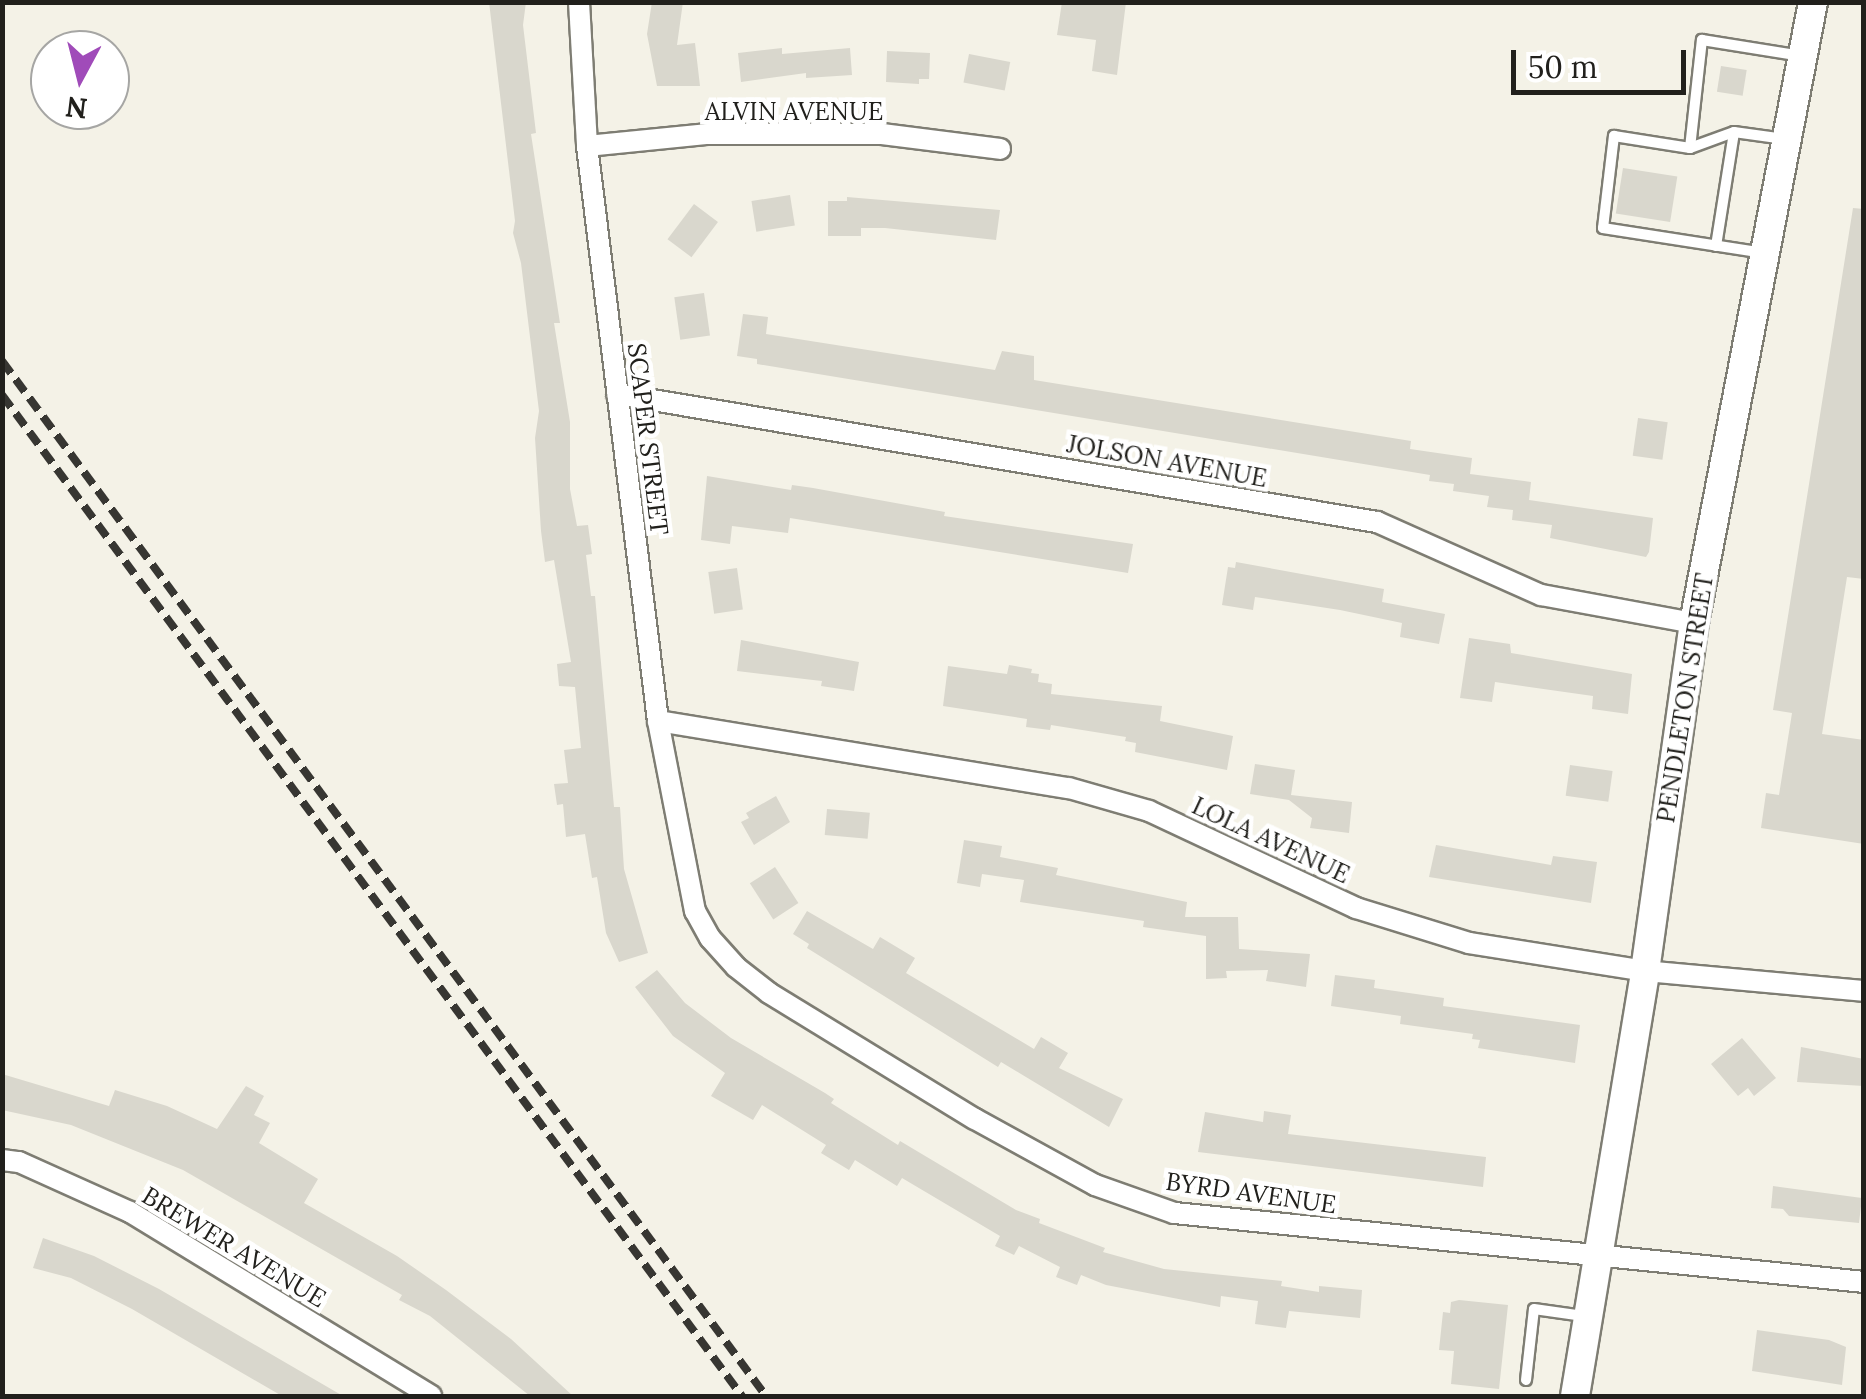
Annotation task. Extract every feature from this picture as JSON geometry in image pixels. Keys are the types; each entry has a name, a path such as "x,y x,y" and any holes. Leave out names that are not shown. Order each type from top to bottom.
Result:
{"main road":[{"name":"PENDLETON STREET","path":"1575,1396 1644,971 1694,623 1812,2"}],"street":[{"name":"SCAPER STREET","path":"579,2 587,146 617,394 658,721 686,880"},
{"name":"ALVIN AVENUE","path":"587,146 708,134 882,134 1000,148"},
{"name":"JOLSON AVENUE","path":"617,394 1377,522 1542,596 1694,623"},
{"name":"LOLA AVENUE","path":"658,721 1069,788 1148,811 1356,908 1469,943 1644,971 1864,991"},
{"name":"BYRD AVENUE","path":"686,880 710,938 736,967 768,993 975,1119 1095,1184 1174,1213 1864,1282"},
{"name":"BREWER AVENUE","path":"2,1160 19,1162 130,1212 431,1396"}],"lane":[{"path":"1690,148 1702,40 1802,56"},
{"path":"1716,246 1734,132"},
{"path":"1765,254 1602,228 1614,136 1690,148 1734,132 1786,140"},
{"path":"1526,1380 1534,1310 1590,1317"}],"building":[{"path":"489,2 526,2 523,25 536,133 531,134 560,323 554,323 570,422 570,489 577,526 588,525 592,554 586,555 591,596 595,596 614,807 620,807 624,869 648,953 619,962 606,933 585,834 566,837 563,804 557,805 554,784 568,783 564,750 581,748 575,687 559,686 557,664 571,662 554,560 545,562 541,531 535,438 539,411 521,263 513,233 515,221"},
{"path":"652,2 683,2 677,45 695,43 700,86 657,86 647,34"},
{"path":"1062,2 1126,2 1117,75 1092,71 1096,40 1057,35"},
{"path":"782,48 782,54 850,48 852,75 806,78 806,73 741,82 738,53"},
{"path":"887,51 930,53 929,79 919,79 919,84 886,82"},
{"path":"969,54 1010,62 1005,90 963,82"},
{"path":"1721,66 1747,70 1743,96 1717,92"},
{"path":"1623,168 1677,177 1670,222 1616,213"},
{"path":"790,195 795,226 756,232 751,201"},
{"path":"847,197 1000,210 996,240 885,228 861,228 861,236 828,236 828,201 847,201"},
{"path":"694,204 718,222 691,257 668,239"},
{"path":"1853,208 1864,209 1864,579 1847,577 1822,734 1864,740 1864,844 1761,828 1766,793 1779,795 1792,713 1773,710"},
{"path":"704,293 710,336 680,340 674,297"},
{"path":"743,314 768,317 766,334 995,370 1002,351 1034,356 1034,380 1411,441 1410,449 1472,458 1470,474 1531,482 1529,500 1653,518 1649,552 1646,557 1550,538 1552,525 1512,520 1513,510 1487,507 1489,496 1453,491 1454,484 1429,481 1430,475 757,364 757,359 737,356"},
{"path":"1638,418 1668,422 1662,460 1633,456"},
{"path":"707,476 791,490 792,485 813,488 945,512 944,516 1133,544 1128,573 790,518 788,533 732,526 730,544 701,540"},
{"path":"1236,562 1384,589 1382,602 1445,614 1439,644 1400,637 1402,623 1340,610 1255,597 1253,610 1222,605 1228,567 1235,568"},
{"path":"737,568 743,610 714,614 708,572"},
{"path":"1469,638 1510,644 1511,653 1632,674 1628,714 1592,709 1593,696 1495,682 1492,702 1460,698"},
{"path":"741,640 859,662 854,691 821,686 822,681 737,671"},
{"path":"1009,665 1032,669 1031,673 1039,674 1038,682 1052,684 1051,694 1162,706 1160,721 1233,736 1227,770 1135,752 1136,743 1125,741 1126,737 1051,725 1050,730 1026,727 1027,719 943,706 948,666 1007,674"},
{"path":"1255,764 1295,770 1291,795 1352,802 1349,833 1310,828 1312,818 1289,800 1250,794"},
{"path":"1570,765 1613,771 1608,802 1566,796"},
{"path":"776,796 790,822 754,845 741,822 749,818 746,813"},
{"path":"827,809 870,813 868,839 825,835"},
{"path":"964,840 1002,846 1000,857 1058,868 1056,875 1187,902 1185,917 1238,917 1239,949 1310,954 1306,987 1266,981 1268,970 1226,971 1227,978 1206,979 1206,936 1143,927 1144,921 1020,902 1024,880 982,874 980,887 957,883"},
{"path":"1436,845 1551,865 1553,856 1597,862 1591,903 1429,877"},
{"path":"775,867 798,903 773,919 750,883"},
{"path":"807,911 873,949 880,937 915,958 906,973 1034,1049 1041,1037 1068,1053 1059,1068 1123,1099 1109,1127 1001,1062 998,1067 807,948 809,944 793,934"},
{"path":"657,970 685,1003 731,1038 825,1093 834,1099 831,1103 898,1145 900,1141 1016,1210 1040,1219 1039,1223 1105,1248 1103,1252 1164,1269 1282,1281 1281,1286 1319,1292 1319,1286 1362,1290 1360,1318 1289,1311 1286,1328 1255,1324 1258,1301 1221,1296 1220,1307 1106,1285 1081,1275 1077,1285 1056,1277 1060,1267 1019,1246 1014,1255 995,1246 1000,1236 902,1178 897,1186 855,1160 849,1170 821,1153 826,1145 762,1105 753,1120 711,1096 725,1073 673,1036 635,987"},
{"path":"1335,975 1375,980 1374,988 1444,998 1443,1006 1580,1025 1575,1063 1478,1048 1480,1040 1472,1039 1473,1034 1400,1024 1401,1016 1331,1006"},
{"path":"1742,1038 1776,1078 1754,1096 1748,1088 1738,1096 1711,1064"},
{"path":"1801,1047 1864,1059 1864,1086 1797,1082"},
{"path":"2,1074 109,1106 115,1090 167,1106 217,1129 246,1086 264,1096 254,1115 270,1123 259,1143 318,1179 304,1203 397,1256 446,1290 511,1339 573,1396 530,1396 430,1316 399,1300 402,1295 183,1170 71,1125 2,1110"},
{"path":"1264,1111 1291,1115 1288,1134 1486,1157 1483,1187 1198,1152 1205,1112 1263,1122"},
{"path":"1773,1186 1862,1198 1859,1223 1789,1216 1783,1209 1771,1208"},
{"path":"43,1238 94,1256 159,1289 343,1396 282,1396 132,1309 71,1278 33,1268"},
{"path":"1451,1302 1508,1305 1499,1389 1451,1384 1454,1351 1439,1350 1443,1312 1450,1313"},
{"path":"1757,1330 1829,1340 1846,1347 1842,1385 1752,1371"}],"railway":[{"path":"2,361 766,1396"},
{"path":"2,395 742,1396"}]}
